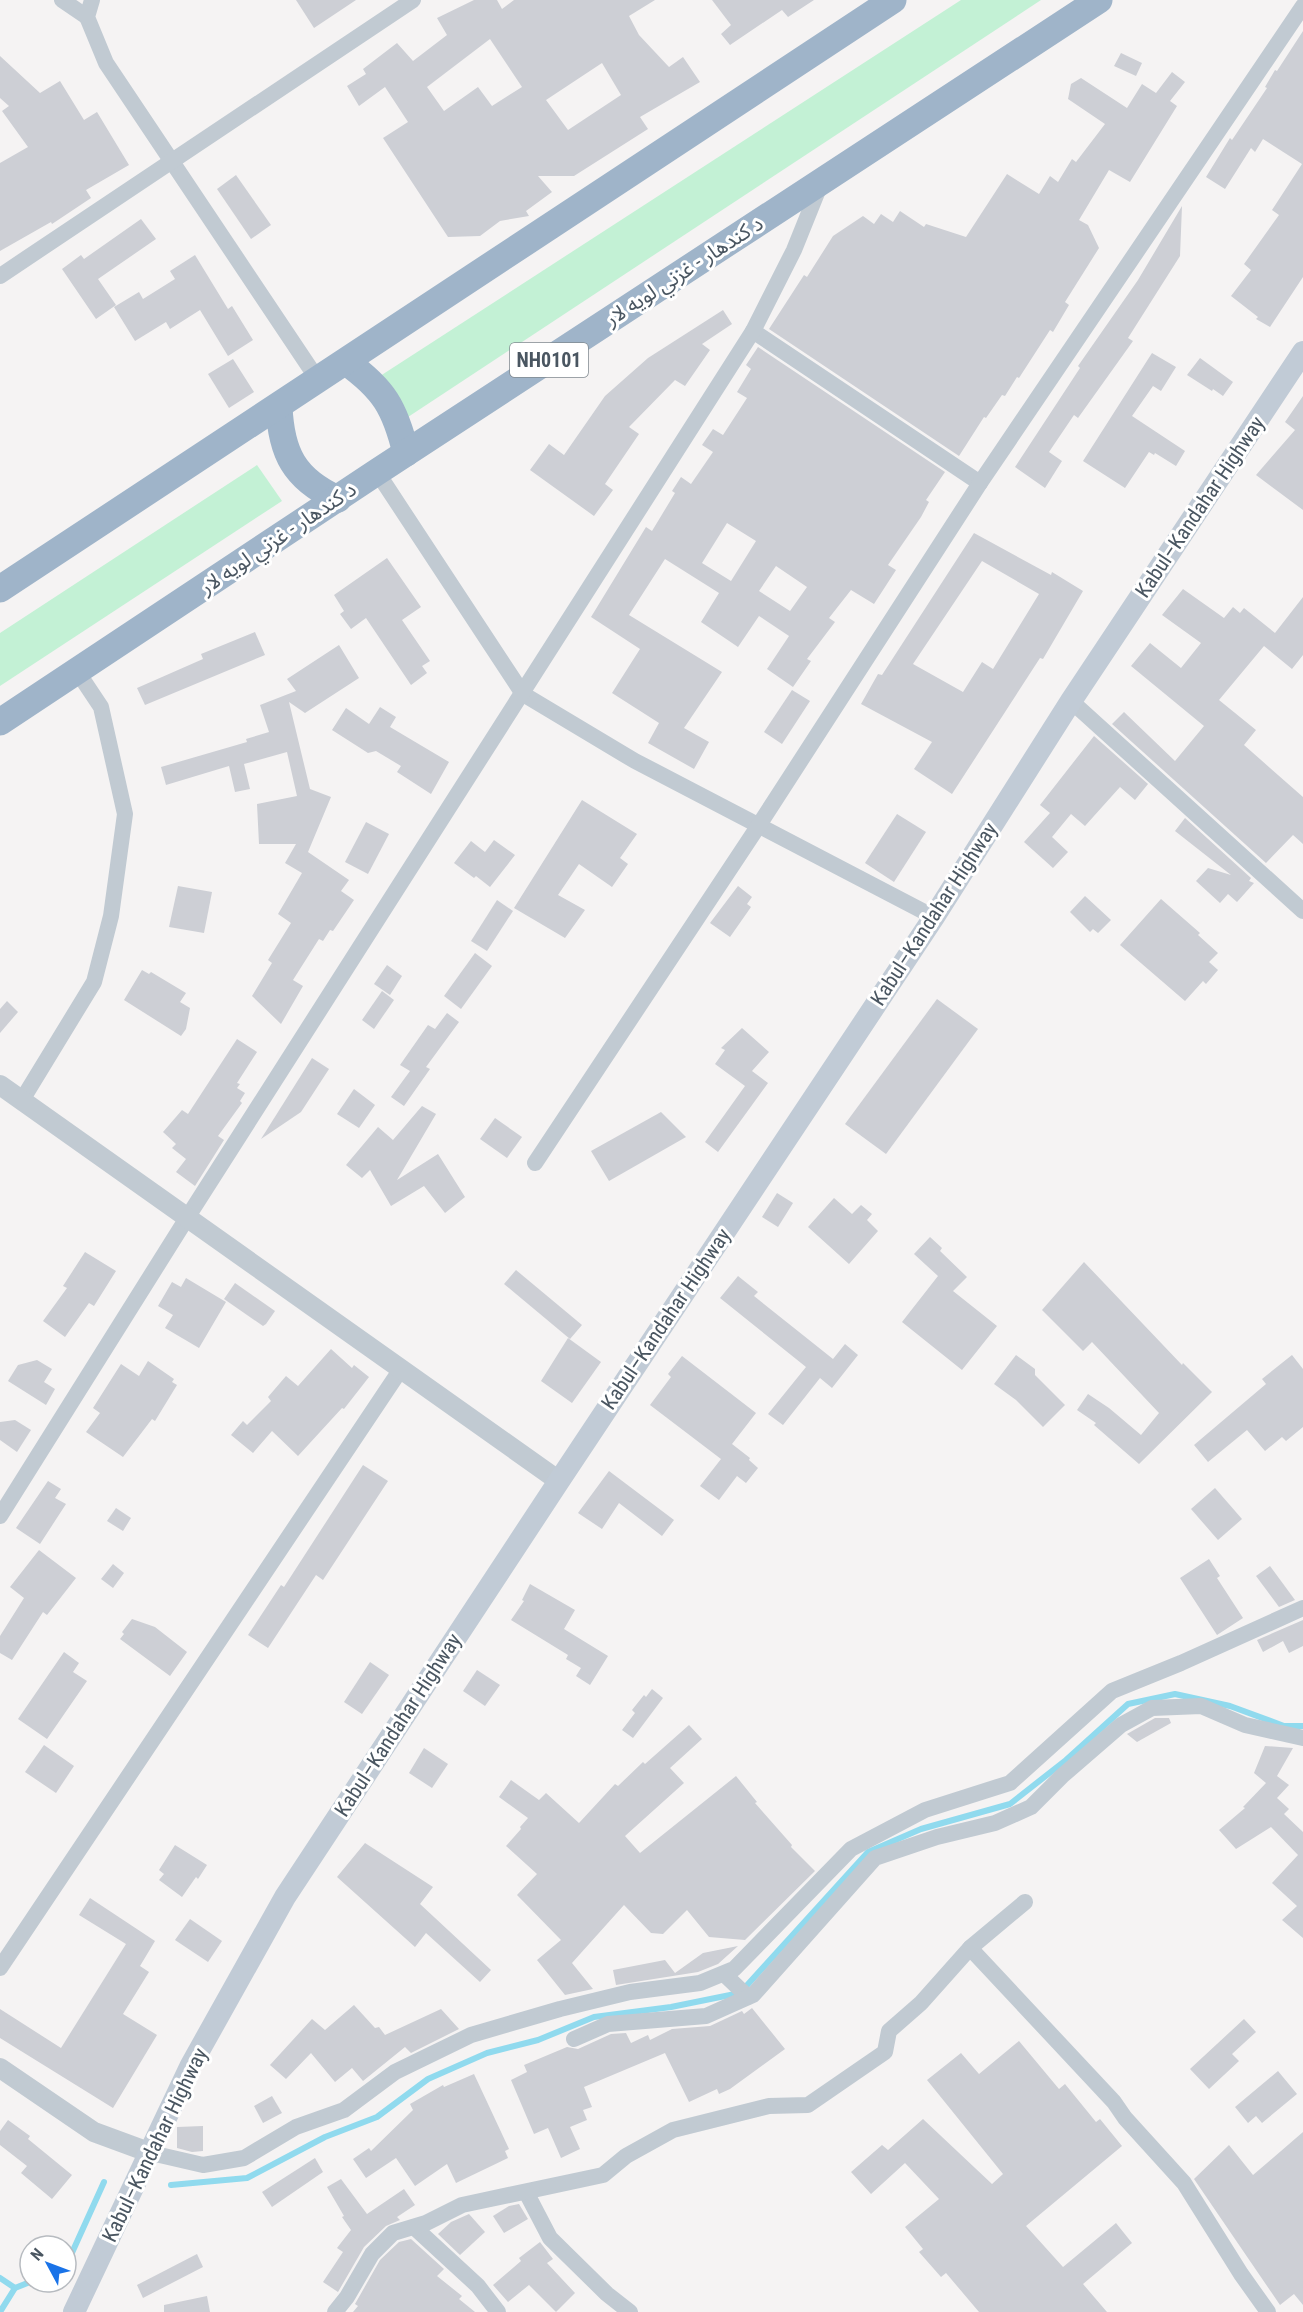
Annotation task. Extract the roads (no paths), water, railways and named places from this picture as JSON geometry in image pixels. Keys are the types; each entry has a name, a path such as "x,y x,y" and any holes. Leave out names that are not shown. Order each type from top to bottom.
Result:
{"highway":[{"path":"0,589 893,0"},
{"name":"د کندهار - غزني لويه لار","path":"0,722 377,472 1099,0"},
{"path":"346,362 365,375 385,397 399,424 406,453"},
{"path":"279,406 280,432 287,452 300,473 317,489 338,499"}],"main road":[{"name":"Kabul–Kandahar Highway","path":"74,2312 191,2065 285,1897 934,917 1071,701 1303,352"}],"street":[{"path":"62,0 87,17 106,63 318,381"},
{"path":"87,17 92,0"},
{"path":"0,276 413,0"},
{"path":"535,1163 759,825 980,483 1303,6"},
{"path":"0,1516 187,1218 753,331 794,250 821,182"},
{"path":"753,331 980,483"},
{"path":"377,472 523,694 635,761 934,917"},
{"path":"22,1100 94,982 111,916 125,814 101,707 77,671"},
{"path":"1071,701 1303,911"},
{"path":"0,1085 559,1481"},
{"path":"0,1968 401,1369"},
{"path":"0,2068 94,2132 151,2153 203,2164 244,2158 296,2127 344,2110 395,2072 471,2035 560,2009 630,1992 700,1983 734,1969 851,1849 862,1842 925,1810 1010,1782 1112,1691 1181,1663 1303,1608"},
{"path":"574,2039 608,2024 706,2016 753,1995 875,1858 937,1837 995,1823 1032,1807 1062,1776 1121,1725 1152,1708 1201,1706 1245,1725 1303,1738"},
{"path":"862,1842 875,1858"},
{"path":"335,2312 347,2297 372,2254 393,2234 462,2205 603,2175 626,2156 673,2130 769,2106 808,2105 885,2052 890,2031 921,2002 970,1948 1024,1902"},
{"path":"970,1948 1114,2102 1125,2118 1184,2182 1241,2274 1268,2312"},
{"path":"724,1974 748,1997"},
{"path":"526,2192 550,2238 607,2294 630,2312"},
{"path":"414,2227 478,2286 498,2312"}],"waterway":[{"path":"171,2185 247,2178 325,2137 377,2117 428,2079 487,2053 538,2040 594,2017 671,2007 740,1993 868,1852 921,1829 1010,1804 1066,1760 1128,1704 1175,1694 1230,1706 1284,1726 1303,1726"},
{"path":"78,2239 104,2182"},
{"path":"0,2278 15,2288"},
{"path":"0,2312 18,2287"}]}
